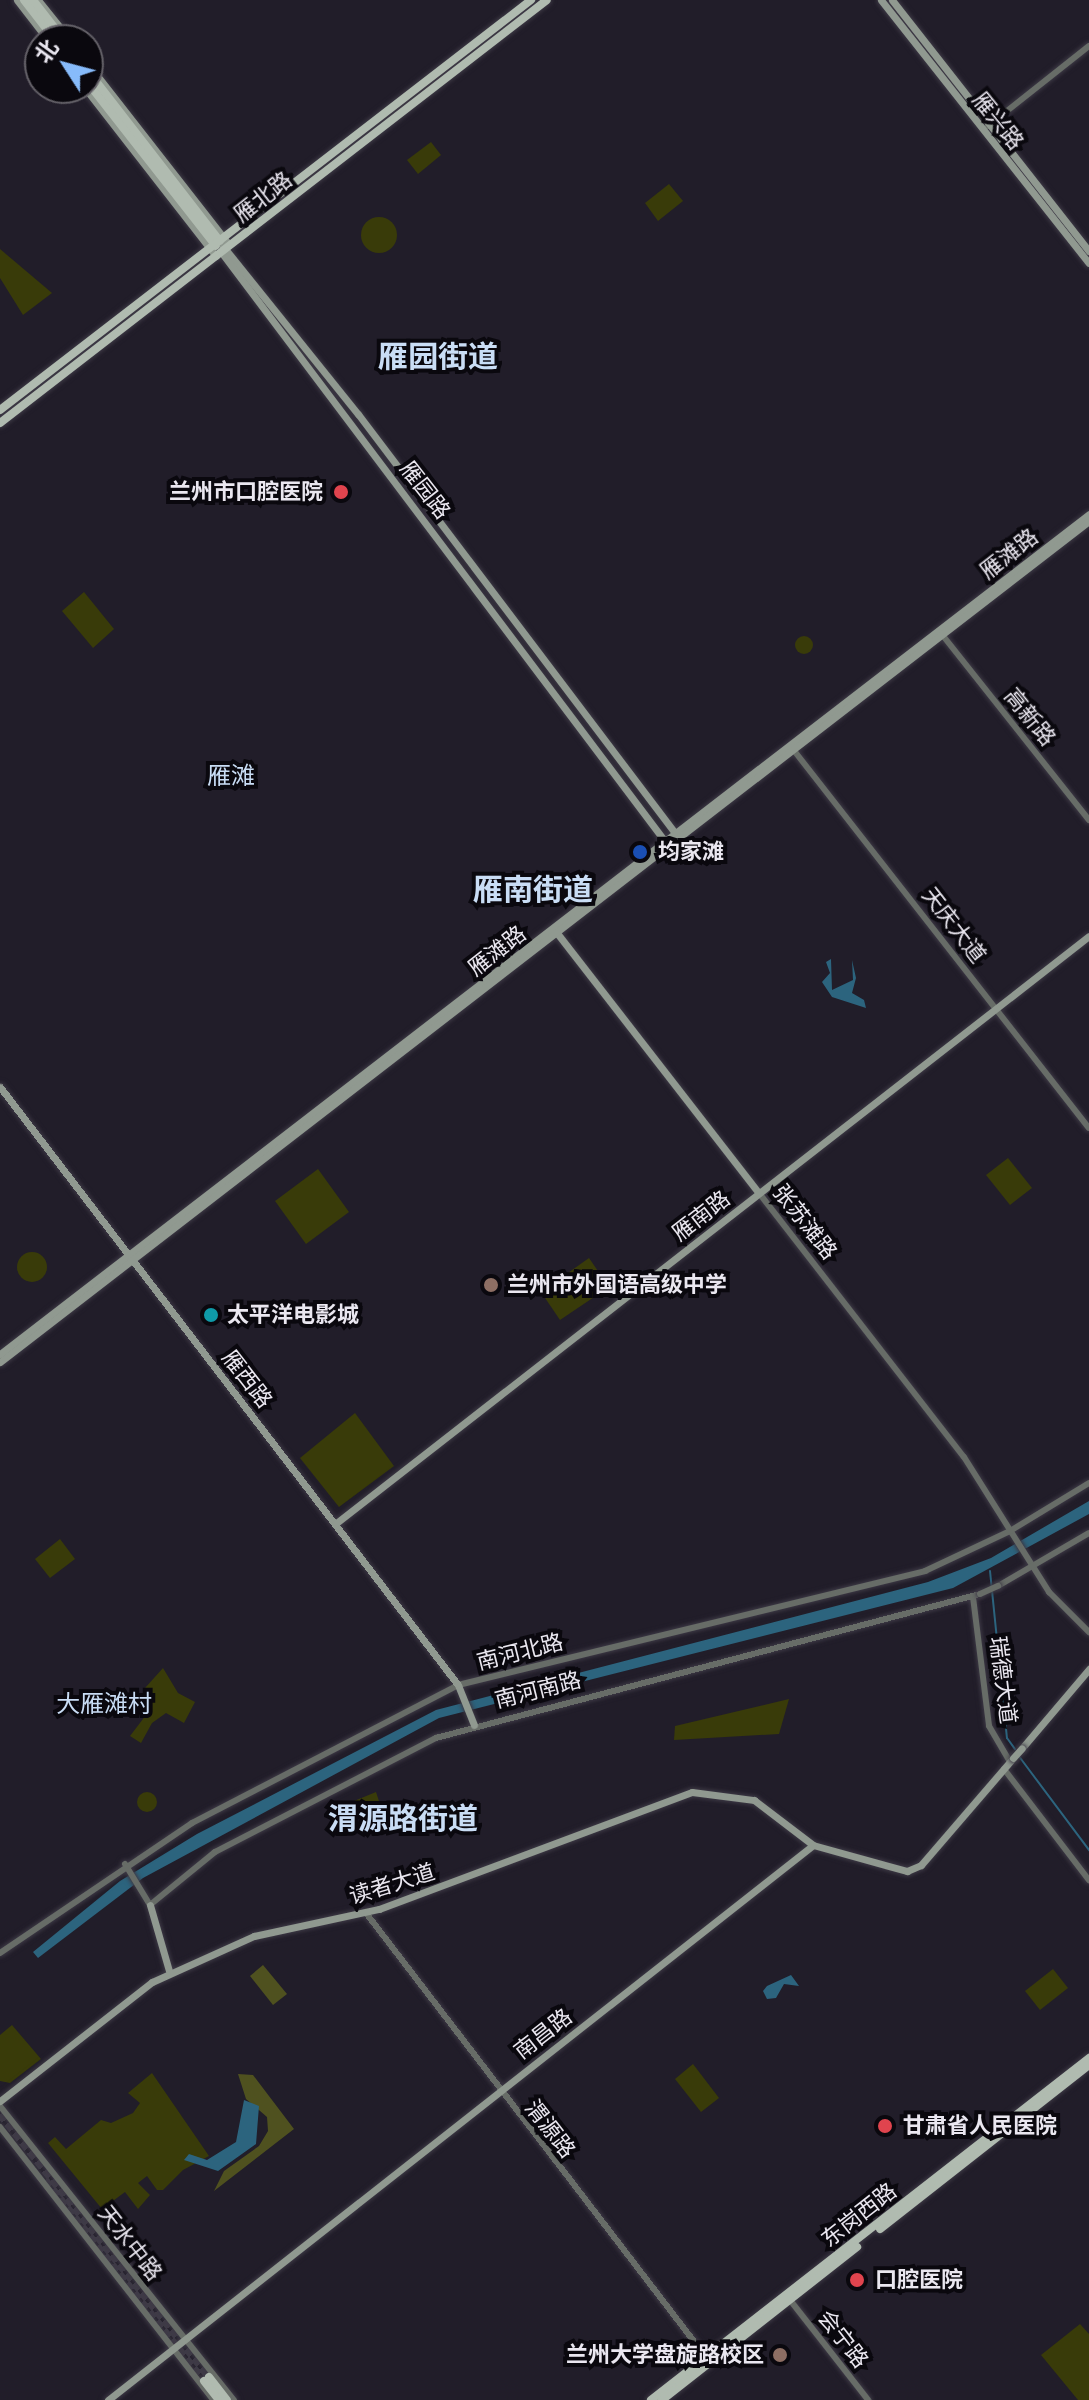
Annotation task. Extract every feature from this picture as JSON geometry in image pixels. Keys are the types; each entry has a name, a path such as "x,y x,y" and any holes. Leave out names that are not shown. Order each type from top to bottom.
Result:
{"main road":[{"path":"17,0 36,24"},
{"path":"24,0 43,24"},
{"path":"36,0 55,24"},
{"name":"雁北路","path":"0,423 531,0"},
{"name":"雁北路","path":"0,410 547,0"},
{"name":"雁兴路","path":"881,0 1089,263"},
{"name":"雁兴路","path":"892,0 1089,251"},
{"name":"雁园路","path":"104,86 220,247 668,844"},
{"path":"104,93 152,160"},
{"name":"雁园路","path":"102,104 220,247"},
{"path":"103,104 152,160"},
{"name":"雁园路","path":"152,160 452,539 678,836"},
{"name":"雁滩路","path":"942,634 1089,514"},
{"name":"雁滩路","path":"0,1362 792,747 1089,521"},
{"path":"444,545 452,539"},
{"name":"张苏滩路","path":"556,931 759,1193"},
{"name":"雁南路","path":"335,1524 1089,936"},
{"name":"雁西路","path":"0,1087 129,1261 458,1685 474,1725"},
{"name":"雁滩路","path":"0,1354 129,1261"},
{"path":"813,1845 907,1871 921,1865 1089,1669"},
{"name":"读者大道","path":"0,2104 169,1971 254,1936 366,1913 692,1792 754,1800 813,1845"},
{"name":"南昌路","path":"108,2400 813,1845"},
{"path":"150,1905 169,1971"},
{"name":"东岗西路","path":"662,2400 708,2360 1089,2058"},
{"name":"东岗西路","path":"651,2400 790,2300 1089,2065"},
{"path":"219,2400 207,2379 227,2400"}],"street":[{"path":"982,131 1089,46"},
{"name":"高新路","path":"942,634 1089,820"},
{"name":"天庆大道","path":"792,747 1089,1128"},
{"name":"张苏滩路","path":"759,1193 964,1457 1032,1567"},
{"name":"南河北路","path":"0,1953 192,1823 458,1685 901,1578 1010,1531 1089,1483"},
{"path":"1089,1533 1032,1567 1049,1592 1089,1632"},
{"name":"南河南路","path":"150,1905 215,1852 436,1738 474,1725 977,1596 1032,1567"},
{"name":"瑞德大道","path":"977,1596 989,1726 1012,1760"},
{"path":"1004,1769 1089,1880"},
{"path":"126,1867 150,1905"},
{"name":"渭源路","path":"366,1913 498,2092 708,2360"},
{"name":"天水中路","path":"0,2104 234,2400"},
{"name":"天水中路","path":"0,2127 213,2400"},
{"name":"会宁路","path":"790,2300 868,2400"}],"shaded area":[{"path":"431,142 441,155 418,174 407,160"},
{"path":"669,184 683,201 658,221 645,203"},
{"path":"379,217 392,222 397,235 392,248 379,253 366,248 361,235 366,222"},
{"path":"0,249 52,293 23,315 0,278"},
{"path":"84,592 114,629 93,648 62,611"},
{"path":"800,636 808,636 813,645 811,652 800,654 795,649 795,641"},
{"path":"1008,1158 1032,1188 1010,1205 986,1175"},
{"path":"318,1169 349,1212 306,1244 275,1201"},
{"path":"32,1252 38,1253 46,1261 46,1273 38,1281 32,1282 26,1281 18,1273 17,1267 18,1261 26,1253"},
{"path":"589,1258 609,1287 560,1320 541,1292"},
{"path":"355,1413 394,1466 339,1507 300,1458"},
{"path":"60,1539 75,1559 50,1578 35,1559"},
{"path":"163,1668 178,1693 195,1702 184,1723 166,1713 152,1723 141,1743 130,1736 146,1715 150,1699 145,1688"},
{"path":"789,1699 779,1734 674,1740 675,1726"},
{"path":"147,1792 154,1795 157,1802 154,1809 147,1812 140,1809 137,1802 140,1795"},
{"path":"376,1792 380,1804 358,1811 354,1801"},
{"path":"263,1965 287,1994 273,2005 250,1976"},
{"path":"1053,1969 1068,1988 1040,2010 1025,1991"},
{"path":"12,2025 41,2059 10,2083 0,2081 0,2035"},
{"path":"693,2064 719,2098 701,2112 675,2079"},
{"path":"152,2073 209,2156 183,2170 163,2190 157,2190 147,2176 138,2183 150,2195 138,2209 125,2192 102,2209 48,2143 55,2137 66,2149 101,2120 111,2123 133,2113 140,2103 128,2093"},
{"path":"238,2074 253,2075 294,2129 214,2191 224,2171 259,2146 268,2131 267,2117 246,2099"},
{"path":"1080,2324 1089,2334 1089,2400 1078,2400 1041,2355"}],"water":[{"path":"831,959 832,990 853,980 852,960 856,978 852,993 864,1000 866,1008 832,997 822,982 830,973 826,962"},
{"path":"1089,1501 1089,1514 953,1588 439,1718 143,1878 38,1958 33,1952 120,1881 197,1834 436,1710 928,1582 991,1558"},
{"path":"791,1975 799,1986 784,1984 776,1998 767,1999 763,1991 767,1986"},
{"path":"244,2100 259,2106 256,2144 218,2171 184,2160 189,2154 207,2160 236,2142"}],"waterway":[{"path":"990,1571 1007,1738 1015,1749"},
{"path":"1018,1755 1089,1850"}],"tunnel":[{"path":"0,2114 209,2377"},
{"path":"45,2180 204,2381"}],"place":[{"name":"兰州市口腔医院","path":"341,492"},
{"name":"均家滩","path":"640,852"},
{"name":"兰州市外国语高级中学","path":"491,1285"},
{"name":"太平洋电影城","path":"211,1315"},
{"name":"甘肃省人民医院","path":"885,2126"},
{"name":"口腔医院","path":"857,2280"},
{"name":"兰州大学盘旋路校区","path":"780,2355"}],"district":[{"name":"雁园街道","path":"438,357"},
{"name":"雁滩","path":"231,776"},
{"name":"雁南街道","path":"533,890"},
{"name":"大雁滩村","path":"104,1704"},
{"name":"渭源路街道","path":"403,1819"}]}
